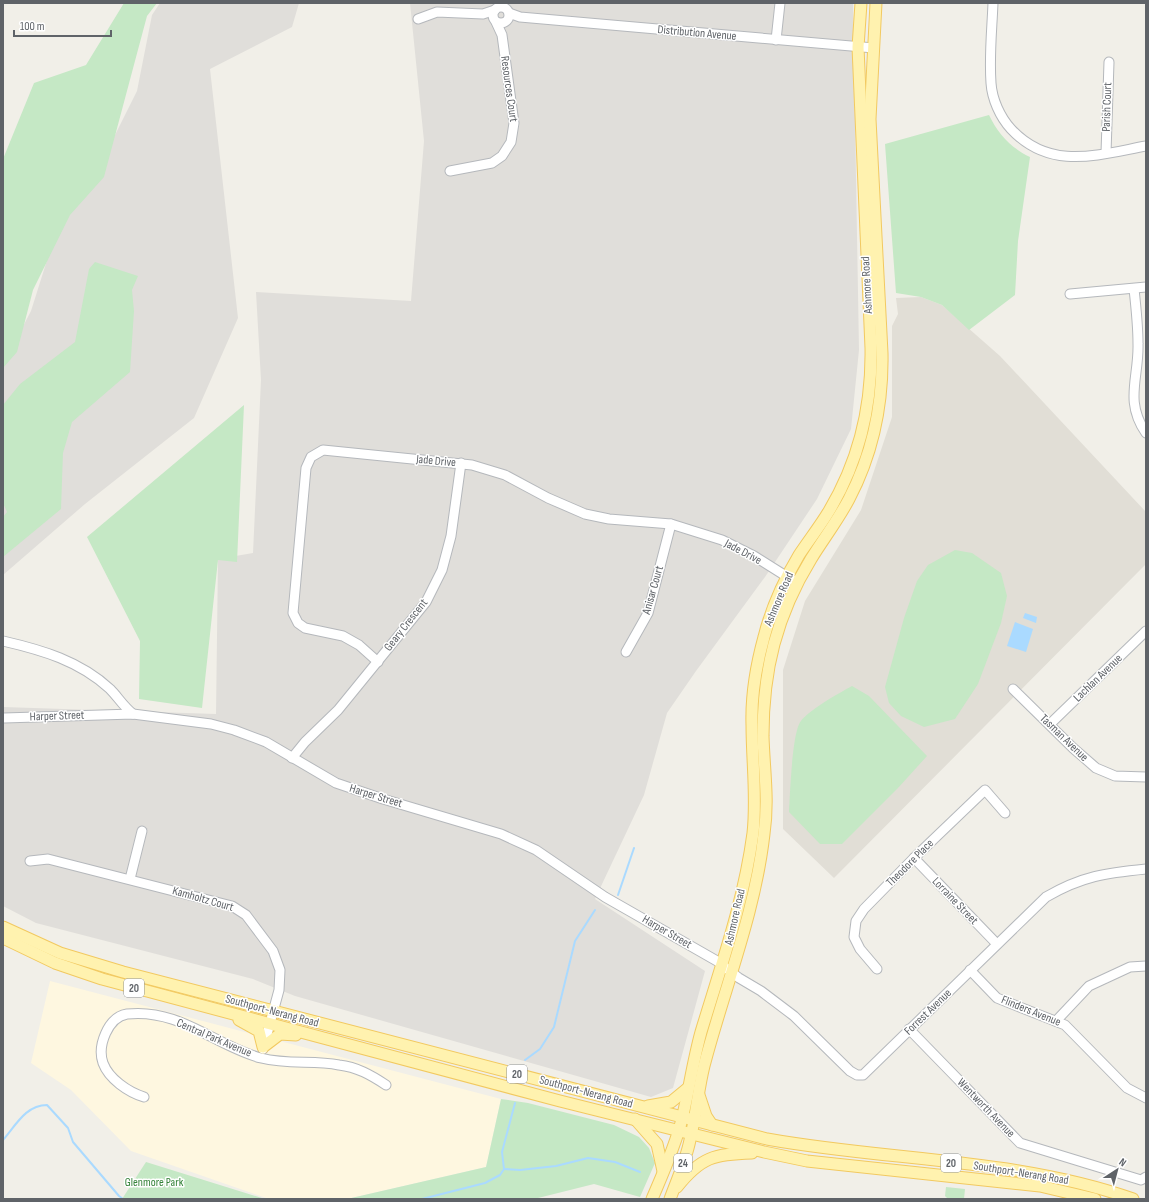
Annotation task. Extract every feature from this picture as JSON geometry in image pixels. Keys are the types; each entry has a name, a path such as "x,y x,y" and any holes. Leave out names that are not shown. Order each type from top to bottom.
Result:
{"main road":[{"name":"Ashmore Road","path":"652,1199 682,1117 702,1030 723,966 748,860 754,820 755,790 752,726 756,668 771,614 787,577 829,511 846,479 858,448 867,406 870,384 871,348 858,47 861,3"},
{"name":"Ashmore Road","path":"671,1195 692,1134 704,1066 745,928 764,836 768,793 764,738 766,680 779,628 797,583 836,521 858,480 871,446 880,399 882,353 870,119 876,3"},
{"name":"Southport-Nerang Road","path":"3,927 44,947 77,959 767,1139 816,1147 979,1165 1056,1177 1098,1187 1133,1199"},
{"name":"Southport-Nerang Road","path":"3,938 55,963 102,980 678,1131 764,1152 807,1161 1040,1186 1095,1199"},
{"path":"226,1012 256,1029 260,1034 262,1053"},
{"path":"262,1053 280,1034 303,1036 310,1034"},
{"path":"643,1107 671,1102 688,1088"},
{"path":"698,1094 706,1116 712,1125"},
{"path":"635,1119 657,1144 663,1171"},
{"path":"671,1195 688,1174 706,1160 732,1154 764,1152"}],"street":[{"path":"776,40 780,3"},
{"path":"993,3 991,82 997,106 1008,126 1028,145 1048,154 1075,158 1146,146"},
{"path":"418,19 437,12 483,14 504,11 502,35"},
{"name":"Distribution Avenue","path":"495,21 501,24 504,11 520,17 874,48"},
{"path":"483,14 495,21 502,35"},
{"name":"Resources Court","path":"450,171 492,163 502,156 511,142 514,123 502,35"},
{"name":"Parish Court","path":"1106,153 1109,62"},
{"path":"1070,294 1146,287"},
{"path":"1134,289 1138,344 1133,404 1136,415 1146,433"},
{"name":"Jade Drive","path":"378,662 359,645 343,636 305,628 298,623 293,613 306,468 311,457 323,450 461,463 505,475 548,498 585,514 609,519 671,524 722,540 754,556 797,583"},
{"name":"Geary Crescent","path":"292,758 305,742 338,710 426,602 442,570 450,536 461,463"},
{"name":"Anisar Court","path":"626,652 648,613 671,524"},
{"name":"Lachlan Avenue","path":"1050,724 1146,631"},
{"path":"3,641 50,653 69,661 94,676 117,697 124,707 133,714"},
{"name":"Tasman Avenue","path":"1013,689 1086,761 1096,768 1115,776 1146,777"},
{"name":"Harper Street","path":"4,718 133,714 211,724 234,730 266,742 330,780 359,792 489,829 512,838 536,850 605,897 723,966"},
{"name":"Theodore Place","path":"877,969 860,949 854,937 856,921 864,909 984,790 1005,813"},
{"path":"130,879 142,831"},
{"name":"Lorraine Street","path":"914,858 997,944"},
{"name":"Kamholtz Court","path":"30,861 48,859 232,906 243,912 274,951 280,970 279,990 262,1053"},
{"name":"Forrest Avenue","path":"723,966 786,1009 850,1071 857,1075 863,1075 1046,897 1067,884 1103,874 1146,870"},
{"path":"1056,1021 1089,986 1130,967 1146,966"},
{"name":"Flinders Avenue","path":"970,970 997,998 1065,1025 1127,1088 1146,1098"},
{"name":"Central Park Avenue","path":"144,1097 133,1094 123,1087 105,1067 102,1060 102,1048 106,1032 113,1023 124,1015 152,1015 187,1024 236,1050 262,1053 290,1063 341,1065 366,1073 386,1085"},
{"name":"Wentworth Avenue","path":"909,1029 1020,1143 1141,1180 1146,1177"}],"shaded area":[{"path":"160,3 299,3 292,27 210,69 238,318 194,418 85,504 3,575 3,361 9,353 31,311 60,219 95,175 137,91 152,15"},
{"path":"410,3 853,3 859,350 851,429 817,499 765,577 667,713 644,795 595,899 705,971 673,1088 651,1097 295,996 253,979 36,923 3,906 3,707 216,714 218,559 253,553 261,380 256,292 411,301 424,141"},
{"path":"921,297 942,305 1000,356 1146,512 1146,564 834,878 783,829 783,670 805,601 861,510 892,417 892,326 898,314 896,298"},
{"path":"50,981 501,1099 486,1167 347,1199 269,1199 131,1151 71,1090 31,1063"}],"green space":[{"path":"124,3 157,3 147,16 104,177 70,215 33,290 17,352 3,368 3,159 34,83 86,65"},
{"path":"989,115 1006,140 1030,157 1018,241 1015,295 969,330 942,305 921,297 896,293 885,144"},
{"path":"95,262 138,276 132,290 134,311 130,372 72,422 63,453 61,509 3,557 3,517 7,512 3,503 3,405 20,384 75,342 89,269"},
{"path":"244,405 237,562 218,560 202,708 139,699 140,641 87,537"},
{"path":"955,550 972,553 1001,573 1007,596 1001,623 978,684 955,719 924,727 901,716 889,703 885,687 904,618 917,581 928,565"},
{"path":"852,686 869,696 927,756 898,788 842,844 820,844 789,812 795,737 801,721 805,717 825,702"},
{"path":"501,1099 528,1103 614,1125 639,1137 649,1148 655,1163 640,1197 594,1184 534,1199 347,1199 486,1167"},
{"name":"Glenmore Park","path":"146,1162 265,1199 122,1199"},
{"path":"946,1187 965,1189 964,1199 948,1199 945,1196"}],"water":[{"path":"1025,613 1037,617 1036,623 1023,618"},
{"path":"1015,622 1033,629 1026,652 1007,646"}],"waterway":[{"path":"618,895 634,848"},
{"path":"525,1060 540,1049 554,1027 575,941 595,910"},
{"path":"422,1199 485,1183 500,1175 504,1169 502,1152 515,1103"},
{"path":"3,1140 27,1112 33,1108 47,1105 68,1128 73,1142 123,1199"},
{"path":"504,1169 520,1170 556,1166 588,1158 615,1162 640,1172"}]}
